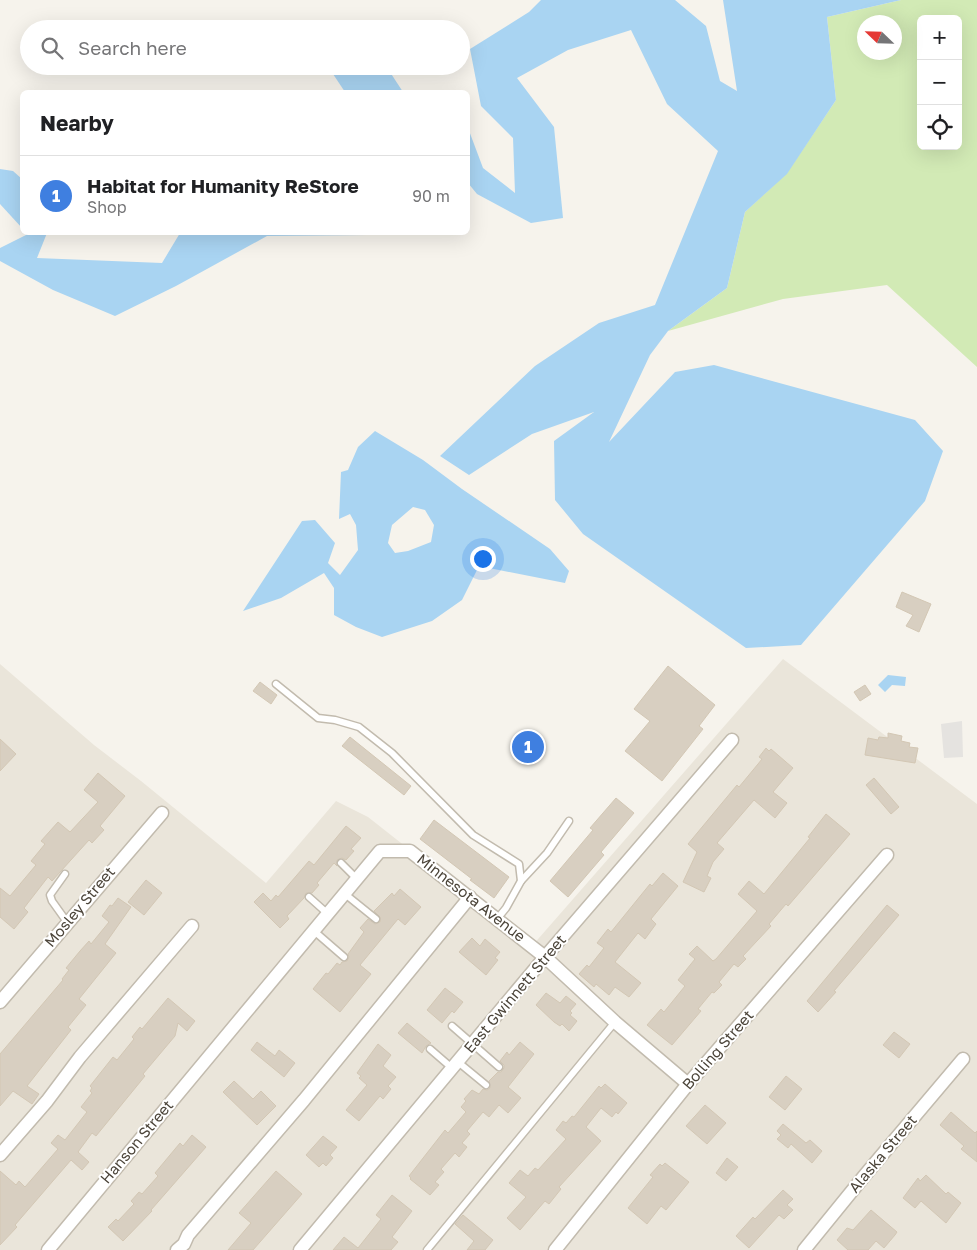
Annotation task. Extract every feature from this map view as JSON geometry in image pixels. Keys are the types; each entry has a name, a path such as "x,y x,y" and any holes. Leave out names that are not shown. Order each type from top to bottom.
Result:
{"street":[{"name":"East Gwinnett Street","path":"300,1250 545,957 732,740"},
{"name":"Mosley Street","path":"0,1002 162,813"},
{"name":"Minnesota Avenue","path":"227,1034 380,851 410,850 545,957 615,1022 688,1084"},
{"name":"Bolling Street","path":"555,1250 688,1084 886,855"},
{"path":"177,1250 310,1093 470,897"},
{"path":"0,1155 47,1101 80,1057 192,926"},
{"name":"Hanson Street","path":"48,1250 227,1034"},
{"name":"Alaska Street","path":"804,1250 963,1059"}],"lane":[{"path":"276,684 318,718 335,720 359,727 385,747 473,835 519,864 521,882"},
{"path":"498,919 521,882 547,853 569,821"},
{"path":"341,863 357,879"},
{"path":"65,874 50,895 52,901 67,922"},
{"path":"345,894 376,919"},
{"path":"309,897 328,914"},
{"path":"314,931 344,957"},
{"path":"427,1250 615,1022"},
{"path":"452,1026 499,1067"},
{"path":"430,1049 486,1085"}],"shaded area":[{"path":"783,659 977,804 977,1250 0,1250 0,664 94,745 266,883 336,801 368,817 532,946"},
{"path":"962,721 963,757 944,758 941,724"}],"green space":[{"path":"901,0 977,0 977,367 887,285 783,299 668,331 727,288 745,212 787,173 836,100 827,17"}],"water":[{"path":"541,0 675,0 706,26 720,81 737,91 723,0 901,0 827,17 836,100 787,174 745,212 727,288 668,331 650,355 609,442 675,372 714,365 915,420 943,451 925,501 801,645 746,648 583,534 555,500 554,441 594,412 532,434 469,475 440,456 535,366 599,323 655,305 718,151 667,104 631,30 568,50 517,78 554,127 563,218 531,223 477,194 470,185 470,133 483,168 515,193 513,138 481,106 470,49 529,12"},
{"path":"334,75 392,75 402,90 344,90"},
{"path":"0,169 13,171 20,177 20,226 0,204"},
{"path":"26,235 46,235 37,258 162,263 179,235 367,235 267,236 176,286 115,316 53,290 0,261 0,248"},
{"path":"375,431 423,460 550,549 569,571 565,583 479,566 462,600 432,621 382,637 356,627 334,615 334,588 324,573 281,598 243,611 302,521 315,520 335,543 328,563 340,575 358,550 356,525 350,514 339,519 341,472 348,470 358,447","holes":["413,507 425,510 434,525 431,542 408,551 395,553 388,543 392,525"]},
{"path":"888,675 906,677 905,686 892,685 885,692 878,685"}],"building":[{"path":"902,592 931,604 919,632 906,626 913,615 896,607"},
{"path":"668,666 715,705 699,726 703,729 662,781 625,751 650,721 634,709"},
{"path":"260,682 277,695 271,704 253,691"},
{"path":"865,685 871,694 860,701 854,692"},
{"path":"888,733 902,736 901,741 910,743 909,747 918,748 915,763 865,755 868,738 878,740 879,737 888,738"},
{"path":"350,737 411,786 404,795 342,746"},
{"path":"0,739 16,754 0,771"},
{"path":"766,748 769,751 771,749 793,768 773,792 787,803 775,818 754,800 717,843 724,849 713,862 707,876 711,878 704,892 683,882 697,852 688,844 737,785 739,787 758,764 762,759 759,757"},
{"path":"98,773 125,796 100,826 104,830 92,843 89,840 52,881 48,877 24,908 28,912 14,929 0,917 0,888 10,896 36,865 31,861 45,844 41,841 58,822 70,832 98,802 84,790"},
{"path":"874,778 899,807 891,814 866,785"},
{"path":"616,798 634,813 601,852 604,855 568,897 550,881 593,830 590,828"},
{"path":"826,814 850,834 788,906 786,904 769,924 771,926 743,956 746,959 738,967 734,964 719,982 722,985 714,993 712,992 698,1009 701,1011 672,1045 647,1025 661,1009 664,1012 685,986 678,980 695,959 689,954 697,946 713,961 716,959 757,911 738,894 749,881 764,894 810,838 808,837"},
{"path":"434,820 509,877 494,898 420,839"},
{"path":"346,826 361,838 351,849 354,851 346,860 342,858 337,860 337,866 334,863 317,883 319,885 312,893 306,893 304,898 287,916 289,919 280,928 254,902 263,893 271,901 276,895 278,897 309,861 314,865"},
{"path":"663,873 678,886 651,919 656,924 645,939 638,933 615,962 641,983 629,997 615,987 609,995 596,984 594,987 579,974 587,965 589,967 604,948 597,943 608,929 611,932 650,884 652,886"},
{"path":"146,880 162,893 144,915 128,902"},
{"path":"400,889 421,907 405,925 398,919 360,965 371,974 340,1012 313,989 337,963 340,965 342,962 347,961 348,954 364,932 360,928 368,919 375,924 380,922 380,917 374,911 392,893 394,896"},
{"path":"118,898 131,907 105,944 116,953 79,999 86,1005 68,1027 71,1030 27,1086 39,1094 32,1104 13,1091 0,1106 0,1054 63,980 69,970 66,968 80,951 89,941 91,944 109,922 102,916"},
{"path":"887,905 899,915 818,1012 807,1001"},
{"path":"472,938 480,946 485,939 500,952 495,958 498,960 486,975 459,952"},
{"path":"445,988 463,1002 442,1023 427,1010"},
{"path":"546,993 560,1003 566,996 576,1004 570,1011 572,1013 570,1015 577,1021 569,1031 562,1024 560,1026 554,1022 536,1005"},
{"path":"168,998 195,1021 187,1031 178,1023 175,1036 143,1074 145,1076 96,1136 92,1133 78,1152 89,1162 82,1170 71,1160 15,1225 17,1227 0,1245 0,1171 16,1185 19,1181 25,1187 58,1149 51,1143 58,1135 65,1140 87,1112 81,1107 92,1093 90,1086 113,1057 117,1060 134,1039 132,1037 140,1027 142,1029"},
{"path":"407,1023 431,1043 426,1046 422,1053 398,1033"},
{"path":"894,1032 910,1044 899,1058 883,1045"},
{"path":"257,1042 275,1056 279,1050 295,1063 284,1077 251,1050"},
{"path":"520,1042 534,1054 508,1087 521,1098 508,1113 499,1105 489,1117 483,1112 467,1131 470,1134 462,1143 467,1147 459,1157 455,1153 441,1169 444,1172 435,1182 439,1185 430,1195 410,1179 409,1176 445,1130 448,1133 466,1112 461,1107 466,1101 464,1099 472,1090 479,1094 483,1089 487,1090 490,1088 489,1081 504,1068 500,1061 507,1052 509,1055"},
{"path":"378,1044 391,1055 383,1066 396,1077 388,1086 391,1089 383,1099 380,1096 359,1121 346,1110 367,1085 359,1078 361,1076 357,1073"},
{"path":"786,1076 802,1089 785,1110 769,1097"},
{"path":"234,1081 253,1099 261,1091 276,1106 257,1125 223,1092"},
{"path":"605,1084 627,1103 618,1114 616,1112 612,1117 601,1108 586,1127 601,1141 559,1187 561,1189 549,1204 545,1201 520,1230 507,1218 526,1197 509,1183 520,1170 528,1176 535,1168 538,1170 566,1139 556,1130 563,1121 566,1123 572,1116 574,1117 599,1086 601,1088"},
{"path":"705,1105 726,1123 707,1144 686,1126"},
{"path":"951,1112 975,1133 977,1131 977,1162 961,1149 964,1146 940,1125"},
{"path":"783,1124 806,1143 810,1140 822,1151 812,1163 791,1144 788,1148 777,1139 781,1135 777,1131"},
{"path":"192,1135 206,1147 152,1211 123,1241 108,1227 116,1219 118,1221 134,1204 131,1201 139,1192 142,1194 158,1176 155,1173 180,1143 183,1146"},
{"path":"323,1136 337,1147 330,1155 333,1158 326,1166 323,1163 319,1167 306,1155"},
{"path":"727,1158 738,1167 726,1181 716,1173"},
{"path":"665,1163 689,1182 666,1210 661,1206 647,1224 628,1208 653,1177 650,1175 660,1164 662,1166"},
{"path":"276,1171 302,1194 253,1250 228,1250 251,1223 239,1213"},
{"path":"926,1175 946,1194 948,1192 961,1203 946,1223 921,1201 915,1208 903,1198 918,1178 920,1181"},
{"path":"783,1190 793,1199 787,1205 793,1210 784,1219 779,1215 749,1248 736,1236 753,1217 755,1219"},
{"path":"392,1195 412,1211 392,1237 398,1242 391,1250 333,1250 344,1237 358,1248 381,1219 376,1215"},
{"path":"871,1210 897,1232 884,1248 876,1241 868,1250 848,1250 837,1240 847,1228 853,1230"},
{"path":"463,1215 493,1240 485,1250 467,1250 474,1241 455,1224"}],"place":[{"name":"Habitat for Humanity ReStore","path":"528,747"}]}
